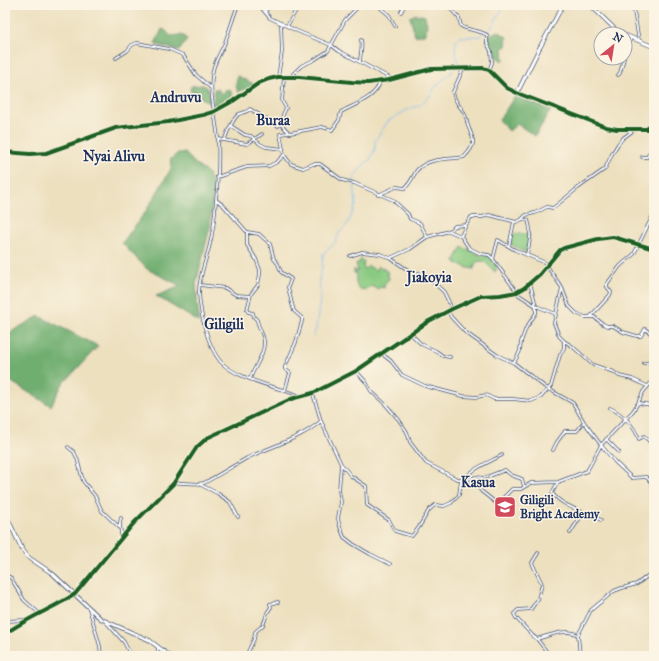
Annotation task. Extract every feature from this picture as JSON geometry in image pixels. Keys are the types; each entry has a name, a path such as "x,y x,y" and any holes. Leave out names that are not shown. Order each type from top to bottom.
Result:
{"street":[{"path":"238,5 214,66 212,78 211,89 213,112 218,139 216,200 211,238 201,275 201,309 211,345 219,360 230,370 250,379 300,396"},
{"path":"259,5 270,18 331,45 339,51 392,78"},
{"path":"265,12 270,5"},
{"path":"290,77 300,66 326,53 347,18 360,5"},
{"path":"377,5 389,15 395,26"},
{"path":"400,12 403,5"},
{"path":"447,5 452,8 459,18 462,26 467,30 473,29 487,35 487,42 490,46 492,63 489,70"},
{"path":"517,93 563,5"},
{"path":"590,5 612,26"},
{"path":"633,5 639,41"},
{"path":"288,26 295,12 292,6"},
{"path":"278,77 282,48 281,23"},
{"path":"633,39 654,47"},
{"path":"360,62 362,45 361,40"},
{"path":"116,58 127,51 132,45 137,43 169,49 183,55 194,73 211,89"},
{"path":"618,75 622,66"},
{"path":"5,152 30,154 46,153 116,128 168,122 213,112 233,101 259,83 278,77 368,83 431,69 482,68 489,70 507,88 517,93 606,127 617,129 648,129 654,114"},
{"path":"378,194 394,188 405,188 421,167 445,158 464,157 467,154 473,144 474,138 464,111 456,102 453,92 463,69"},
{"path":"284,77 282,101 286,108 282,115 281,124 283,128 290,133"},
{"path":"380,81 378,88 372,94 354,106 341,112 338,122 332,130 322,127 280,134 284,154 291,164 303,168 313,164 320,164 342,180 354,183 393,200 408,214 410,219 420,223 427,237"},
{"path":"225,140 225,136 232,126 232,121 241,113 247,112 251,109 279,126 281,124"},
{"path":"232,126 245,135 251,136 261,145 268,148 283,149"},
{"path":"461,236 471,217 482,217 488,215 514,222 522,219 526,215 535,213 547,207 553,208 602,171 607,166 618,144 635,129"},
{"path":"218,139 247,144 262,134"},
{"path":"642,157 647,157 650,152 654,152"},
{"path":"217,177 247,167 269,166 278,162 284,154"},
{"path":"216,200 223,205 247,232 259,234 270,244 274,259 281,272 291,280 288,286 293,309 302,318 296,342 285,367 285,369 290,373 285,390"},
{"path":"590,317 610,295 611,292 607,287 607,284 620,266 632,256 639,245 654,213"},
{"path":"522,219 528,220 529,222 530,234 527,254"},
{"path":"510,246 514,222"},
{"path":"390,258 410,249 427,237 449,231 455,226 466,225"},
{"path":"449,231 461,236 469,248 481,254 489,255 493,258 519,295 536,306 556,314"},
{"path":"247,232 247,244 255,257 260,270 258,285 250,296 246,310 252,313 257,320 264,342 262,352 250,379"},
{"path":"5,634 27,620 75,594 134,523 173,484 197,447 206,438 300,396 313,393 356,371 429,321 452,308 481,296 517,292 530,283 548,265 560,250 564,248 604,237 620,238 639,245 654,248"},
{"path":"493,258 497,240 548,265 562,288 568,306 582,316 597,318 606,325 613,326 626,333 639,336 645,329 654,336"},
{"path":"350,256 356,253 367,252 383,255 411,272 426,275 430,281 444,292 452,308"},
{"path":"514,363 520,351 526,328 535,315 536,306 530,283"},
{"path":"200,285 225,288 236,295 250,296"},
{"path":"562,288 554,325 559,336 597,367 614,372 619,376 632,379 647,386"},
{"path":"448,311 451,317 465,332 497,355 514,363 549,390 573,403 584,422 614,462 630,476 634,478 646,477 653,485"},
{"path":"411,334 420,344 443,356 450,357"},
{"path":"382,354 402,375 425,386 441,389 458,395 477,397 486,395 494,399 513,398 531,402 541,398 549,390 560,355 564,348 564,341"},
{"path":"644,363 654,362"},
{"path":"356,371 366,382 371,391 399,420 407,432 410,442 423,460 442,471 477,485 481,491 498,503 511,490 521,489 531,483 558,482 587,471 601,445 626,418 638,403 647,386 654,380"},
{"path":"313,393 321,421 341,464 351,476 366,486 368,506 389,520 395,531 412,536 431,507 434,505 444,506 450,504 459,495 463,480 466,477 502,455"},
{"path":"638,403 652,405"},
{"path":"610,408 622,414 626,418 633,426 639,439 644,436 654,446"},
{"path":"199,484 210,480 247,459 302,433 321,421"},
{"path":"553,450 565,431 577,431 584,422"},
{"path":"606,439 619,452"},
{"path":"68,447 76,454 82,479 95,496 102,510 119,526 122,532 121,538"},
{"path":"341,464 339,490 341,502 338,518 344,537 353,544 390,564"},
{"path":"463,480 476,477 484,478 505,470 511,475 522,479 524,486"},
{"path":"173,484 188,482 199,484 217,492 230,502 238,517"},
{"path":"558,482 552,492 562,502 601,520"},
{"path":"654,482 654,511"},
{"path":"5,513 22,549 28,557 53,574 105,621 124,642 131,656"},
{"path":"570,533 583,513"},
{"path":"119,526 121,518"},
{"path":"538,553 532,563 542,584 539,595 531,609 518,610 514,614 550,656"},
{"path":"580,656 578,635 589,613 601,601 618,589 637,584 654,571"},
{"path":"5,574 11,578 24,600 40,614"},
{"path":"246,656 256,632 265,620 271,607 270,604 278,602"},
{"path":"89,608 100,646 101,656"},
{"path":"5,621 27,620"},
{"path":"105,621 149,640 170,656"},
{"path":"537,639 562,632 572,632 578,635"},
{"path":"157,656 158,647"}],"green space":[{"path":"416,14 425,16 427,24 426,34 415,36 410,17"},
{"path":"162,29 171,36 184,36 187,40 179,51 155,44"},
{"path":"498,31 507,37 506,46 503,49 504,60 500,60 487,42 489,35"},
{"path":"237,76 254,85 238,92 236,86"},
{"path":"203,85 208,90 210,102 207,102 194,92 190,91 191,86"},
{"path":"214,89 218,89 222,95 225,90 230,89 232,95 214,108 213,107"},
{"path":"515,96 551,110 535,136 517,124 509,131 499,120"},
{"path":"178,153 185,153 200,168 207,172 214,185 210,227 196,284 199,322 156,296 181,286 147,269 122,243 146,211 172,167 170,160"},
{"path":"515,233 527,233 529,235 526,253 510,244 511,236 515,235"},
{"path":"462,247 483,256 486,254 490,256 497,267 495,272 485,262 479,261 475,264 474,269 456,263 455,260"},
{"path":"361,259 364,262 363,266 365,269 368,266 376,270 378,266 387,271 389,279 385,283 384,288 380,287 378,289 371,286 367,290 359,289 356,283 356,274 354,273 354,269 356,272 358,271 356,263 359,263"},
{"path":"39,316 98,346 62,385 51,406 5,378 5,335"}],"waterway":[{"path":"487,32 490,30 500,12 506,5"},
{"path":"455,67 458,62 455,48 456,41 459,37 481,36 484,34"},
{"path":"313,336 316,329 320,299 319,278 323,254 335,243 339,233 350,219 356,205 354,177 364,164 370,160 375,149 375,141 388,121 407,110 420,105 430,96 435,87 453,70"}],"cycle path":[{"path":"5,152 30,154 46,153 116,128 168,122 203,115 213,112 233,101 259,83 278,77 299,77 368,83 389,80 431,69 483,68 489,70 507,88 517,93 606,127 617,129 647,129 651,125 654,114"},
{"path":"5,634 75,594 134,523 173,484 197,447 207,438 291,399 313,393 356,371 429,321 452,309 481,296 517,292 540,274 560,250 564,248 598,239 613,237 654,249"}],"place":[{"name":"Giligili Bright Academy","path":"505,507"}],"district":[{"name":"Andruvu","path":"176,97"},
{"name":"Buraa","path":"273,120"},
{"name":"Nyai Alivu","path":"114,156"},
{"name":"Jiakoyia","path":"429,277"},
{"name":"Giligili","path":"224,324"},
{"name":"Kasua","path":"478,482"}]}
